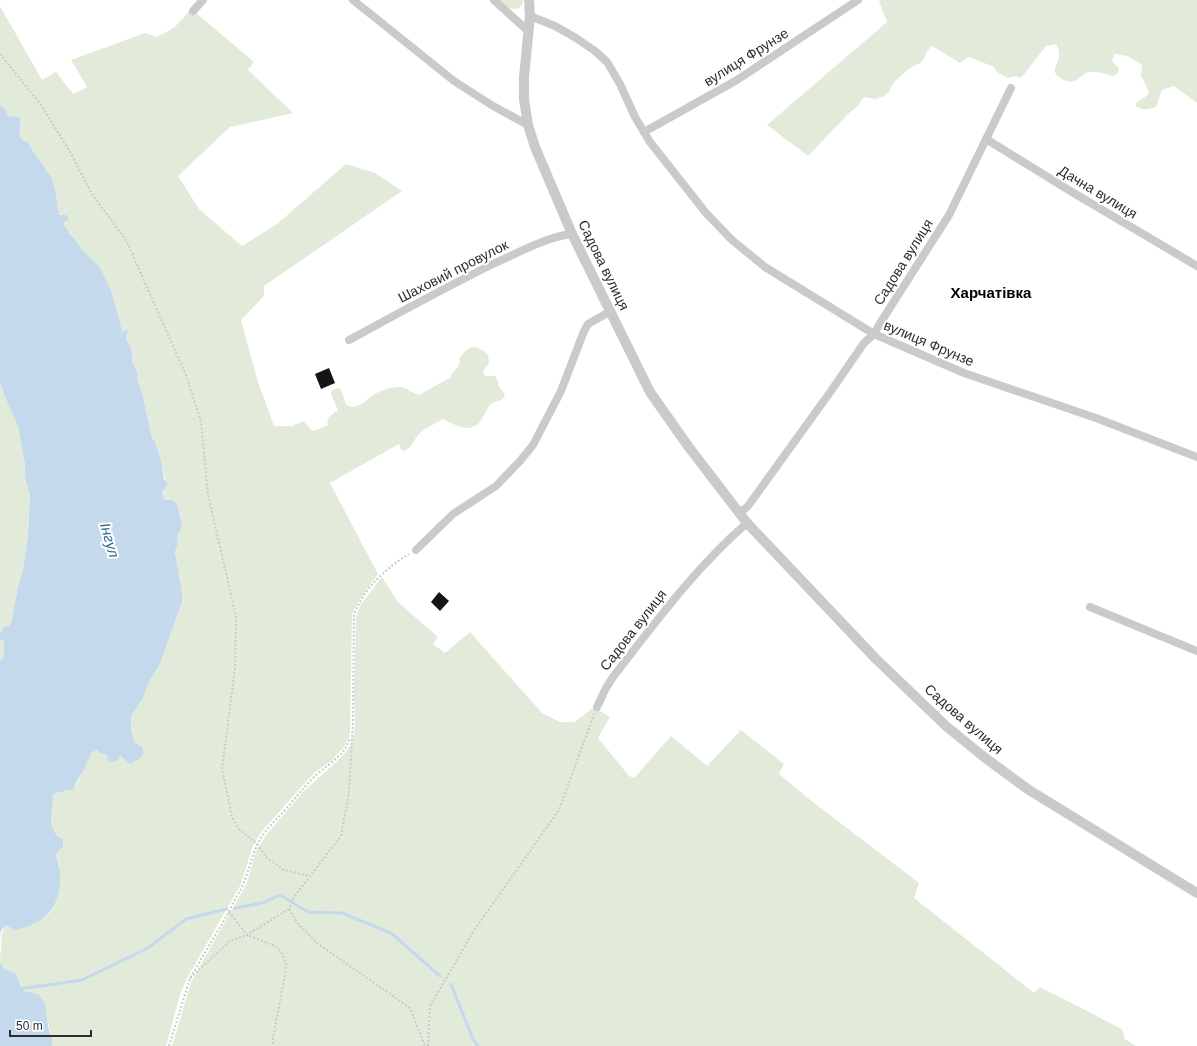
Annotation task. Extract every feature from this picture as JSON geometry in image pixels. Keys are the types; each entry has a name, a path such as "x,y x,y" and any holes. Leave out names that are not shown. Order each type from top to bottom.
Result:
{"street":[{"path":"193,11 203,0"},
{"path":"353,0 454,81 493,106 528,125"},
{"path":"494,0 528,31"},
{"name":"Садова вулиця","path":"529,0 530,16 524,77 524,99 528,125 535,147 572,234 650,392 692,451 748,523 876,659 952,731 984,757 1030,790 1197,893"},
{"name":"вулиця Фрунзе","path":"644,132 737,80 858,0"},
{"name":"вулиця Фрунзе","path":"530,16 555,26 576,38 595,51 607,62 620,84 635,117 650,142 706,213 732,240 766,267 874,334 964,373 1096,418 1197,457"},
{"name":"Садова вулиця","path":"740,513 748,506 864,343 874,334 949,215 1011,88"},
{"name":"Дачна вулиця","path":"986,139 1197,266"},
{"name":"Шаховий провулок","path":"349,340 453,284 516,254 556,237 572,234"},
{"path":"416,550 453,514 496,486 520,461 533,445 561,391 588,324 611,311"},
{"name":"Садова вулиця","path":"597,707 613,677 672,601 702,567 748,523"},
{"path":"1090,607 1197,651"}],"path":[{"path":"0,54 41,104 69,150 92,194 126,240 186,375 201,422 208,494 236,617 235,668 222,769 232,817 239,829 257,844 267,858 284,870 310,876"},
{"path":"190,978 230,941 246,936 289,909 294,897 340,836 349,793 352,733 353,626 356,609 379,576 394,563 416,550"},
{"path":"426,1046 430,1006 473,932 559,810 597,707"},
{"path":"169,1046 190,978 244,884 257,844 265,832 315,776 344,751 349,743 352,733"},
{"path":"289,909 298,924 317,943 410,1008 426,1046"},
{"path":"229,912 246,936 275,946 284,958 286,965 285,975 273,1038 273,1046"}],"green space":[{"path":"499,0 523,0 522,5 519,8 513,9"},
{"path":"1197,0 1197,103 1174,86 1162,90 1156,107 1143,109 1136,106 1136,103 1148,95 1149,92 1141,76 1141,64 1127,56 1114,54 1112,61 1119,68 1118,73 1113,76 1098,72 1089,72 1072,82 1064,80 1055,73 1059,56 1059,50 1056,44 1046,46 1021,78 1016,76 1008,78 997,72 994,67 969,57 960,63 932,46 927,51 921,63 913,66 904,73 893,83 889,92 884,96 875,99 866,97 862,99 857,107 849,113 808,156 767,125 887,22 879,1"},
{"path":"0,6 42,80 56,72 73,94 87,87 71,60 145,33 157,37 175,27 190,10 195,12 254,62 248,70 293,113 230,127 178,176 199,209 242,246 277,224 346,164 375,173 402,191 264,286 264,296 241,320 258,382 274,426 292,426 303,421 313,431 329,425 327,422 329,417 338,410 331,394 332,390 339,388 346,404 351,407 359,406 375,394 394,388 405,388 419,395 451,377 459,366 462,355 466,350 474,347 487,353 489,358 488,360 490,361 483,372 485,376 495,376 499,387 505,394 502,400 490,405 479,423 475,426 470,428 460,427 443,419 421,432 408,449 402,451 399,444 330,483 378,574 358,602 352,615 350,733 347,742 342,749 332,760 314,773 263,830 253,845 241,884 186,980 180,995 166,1046 52,1046 52,1038 48,1024 41,1011 28,992 21,987 16,974 5,969 0,963 2,933 6,925 11,929 17,929 34,924 50,913 60,881 60,868 56,855 63,847 51,824 52,795 65,790 73,791 91,753 97,750 100,753 106,754 107,757 119,756 128,762 138,746 135,743 131,730 131,716 142,700 149,682 160,664 182,602 182,593 175,552 178,543 177,536 182,524 180,513 168,501 165,500 163,493 164,488 167,487 160,455 152,438 142,392 138,382 137,372 126,340 128,334 122,331 119,326 111,290 99,266 84,252 63,223 68,220 59,213 53,180 28,142 24,141 20,136 19,130 21,120 8,116 6,110 0,104"},
{"path":"0,382 18,425 25,465 25,477 30,497 28,534 23,569 11,623 0,633"},
{"path":"382,577 398,602 438,637 433,644 445,653 470,632 542,713 560,722 575,722 591,709 598,710 610,717 598,738 629,776 634,778 671,736 707,766 741,730 784,764 779,774 809,799 919,883 914,898 1034,993 1040,987 1122,1029 1125,1039 1136,1046 172,1046 191,982 246,885 256,851 267,834 303,792 334,764 350,746 354,734 355,722 354,697 356,616 361,604"},
{"path":"0,640 3,640 4,645 3,659 0,661"}],"water":[{"name":"Інгул","path":"0,104 6,110 8,116 20,117 21,138 28,142 51,176 60,215 68,216 68,220 63,223 84,252 99,266 111,290 122,331 128,330 126,340 130,346 132,361 137,372 138,382 142,392 152,438 161,459 164,479 168,485 163,490 163,494 165,500 172,500 177,504 182,524 177,536 178,543 175,552 182,593 182,602 160,664 149,682 142,700 131,716 131,730 135,743 143,748 143,754 138,760 130,764 120,756 117,761 111,762 108,760 106,754 101,754 97,750 91,753 73,791 65,790 61,793 57,792 53,795 51,824 57,836 63,839 63,847 56,855 60,870 60,882 55,902 44,917 36,923 14,930 6,925 1,931 0,938 0,661 3,659 4,645 3,640 0,640 0,633 5,626 8,626 11,623 23,569 28,534 30,497 25,477 25,465 18,426 0,382"},
{"path":"0,963 5,969 16,974 24,991 38,994 45,1003 52,1046 0,1046"}],"building":[{"path":"329,368 335,383 321,389 315,374"},
{"path":"439,592 449,601 440,611 431,602"}],"waterway":[{"path":"235,908 262,903 280,895 308,912 342,913 391,933 440,976"},
{"path":"19,989 82,980 148,948 186,919 227,909"},
{"path":"451,984 473,1039 478,1046"}],"district":[{"name":"Харчатівка","path":"991,292"}]}
